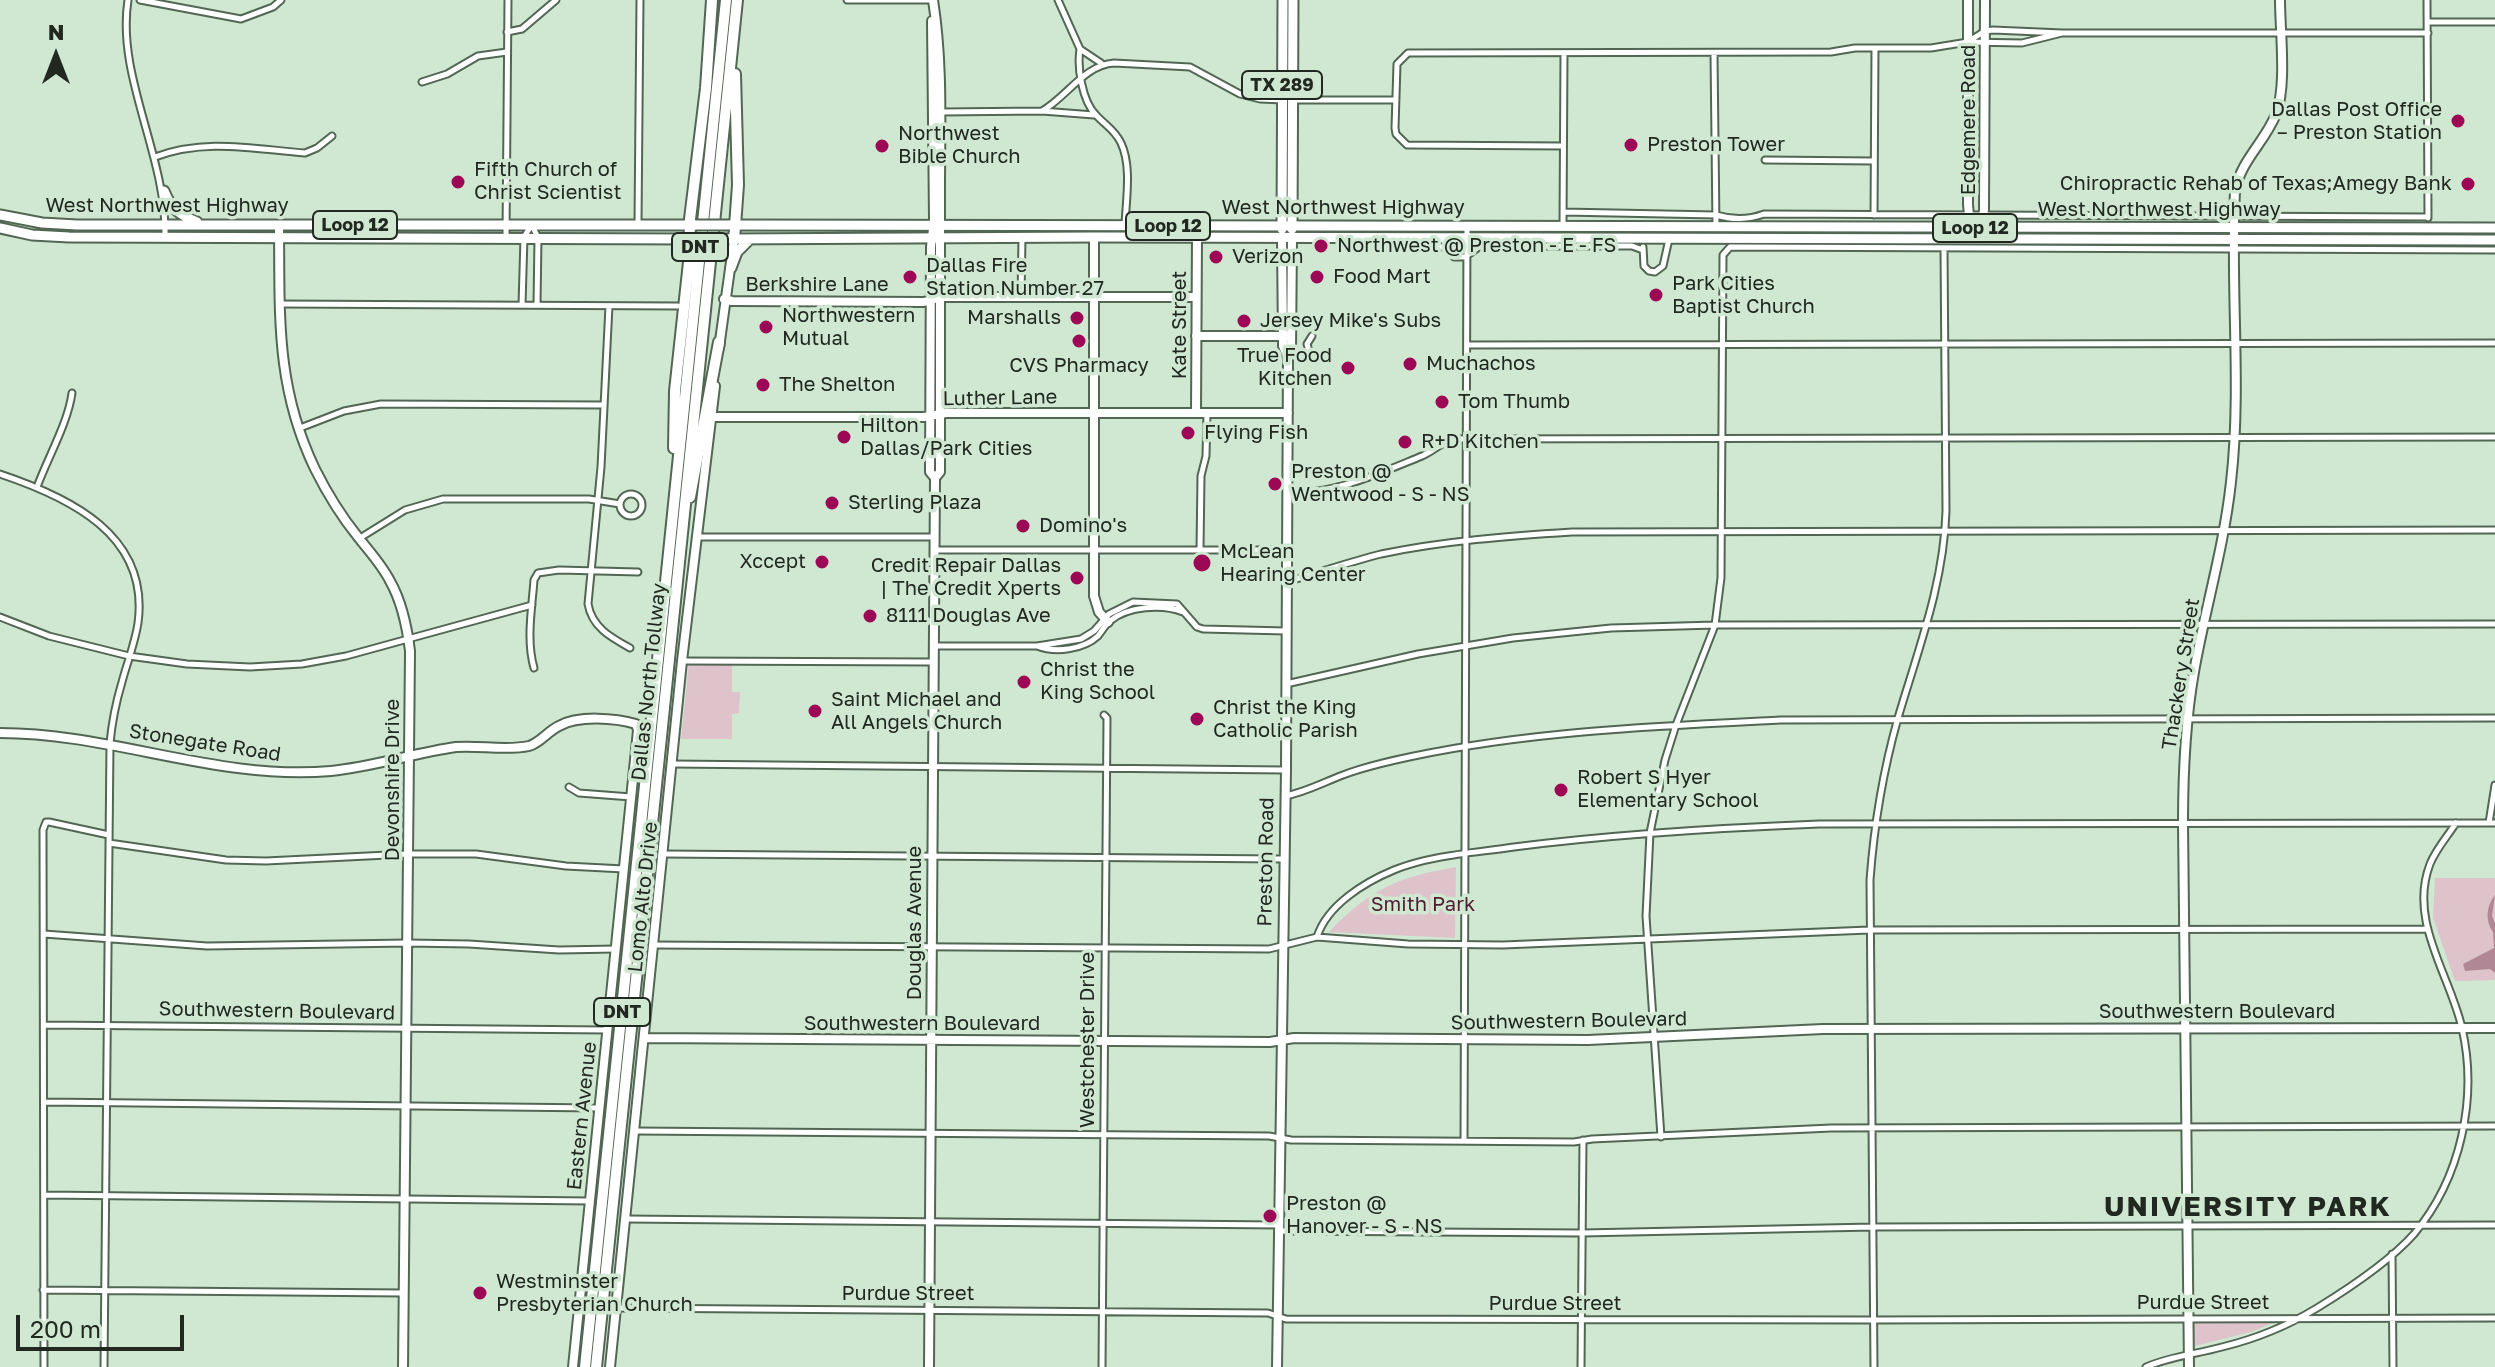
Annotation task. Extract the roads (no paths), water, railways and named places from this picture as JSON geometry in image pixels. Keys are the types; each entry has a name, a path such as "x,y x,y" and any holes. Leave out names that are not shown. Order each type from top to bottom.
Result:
{"highway":[{"path":"674,494 674,405 704,112 712,0"},
{"name":"Dallas North Tollway","path":"585,1367 726,0"},
{"name":"Dallas North Tollway","path":"596,1367 737,0"},
{"path":"731,240 738,185 734,33"},
{"path":"682,521 692,490 719,342"}],"main road":[{"name":"Preston Road","path":"1283,0 1282,101 1287,238"},
{"name":"Preston Road","path":"1287,226 1293,100 1293,0"},
{"path":"164,191 168,202 178,213 204,225"},
{"name":"West Northwest Highway","path":"0,215 52,224 1982,228 2235,238 2428,222 2495,228"},
{"path":"2428,222 2428,240"},
{"path":"51,236 52,224"},
{"path":"908,238 909,226"},
{"path":"1094,237 1102,231 1145,231 1155,226"},
{"path":"1644,238 1650,231 1703,231 1715,227"},
{"name":"West Northwest Highway","path":"0,228 51,236 731,240 1197,237 2495,240"},
{"path":"731,268 737,252 749,240"}],"street":[{"path":"128,0 126,28 131,66 164,191 165,237"},
{"path":"140,0 241,19 273,7 281,0"},
{"path":"506,237 508,0"},
{"path":"507,32 522,29 556,0"},
{"path":"638,225 640,0"},
{"path":"847,0 933,0"},
{"name":"Douglas Avenue","path":"929,1367 935,550 935,478 930,472 930,340 937,226 933,0"},
{"path":"1058,0 1080,49 1079,68 1089,105 1095,115 1115,133 1125,155 1125,226"},
{"name":"Edgemere Road","path":"1968,0 1968,216 1969,228 1975,239 1982,228 1984,216 1985,0"},
{"name":"Thackery Street","path":"2189,1367 2183,766 2187,718 2203,624 2224,531 2235,436 2235,191 2241,169 2271,125 2280,101 2280,0"},
{"path":"1563,212 1716,215 1728,218 1753,218 1764,214 2234,216 2428,222 2427,0"},
{"path":"2428,22 2495,22"},
{"path":"1968,42 1985,31 2428,33"},
{"path":"1563,146 1407,145 1396,134 1397,64 1408,53 1831,52 1931,48 1968,42 2022,43 2062,33"},
{"path":"1874,215 1875,48"},
{"path":"1080,49 1102,64 1190,67 1240,94 1282,101 1395,100"},
{"path":"422,82 447,74 478,56 507,52"},
{"path":"1563,238 1564,54"},
{"path":"1714,54 1715,227"},
{"path":"1042,111 1102,64"},
{"path":"936,112 1042,111 1095,115"},
{"path":"155,157 176,149 209,145 305,153 332,136"},
{"path":"1765,160 1874,161"},
{"name":"Devonshire Drive","path":"279,225 282,363 299,428 324,487 390,579 402,608 409,639 403,1367"},
{"path":"522,305 524,237 532,225"},
{"path":"532,225 538,238 537,305"},
{"path":"1464,1141 1467,226"},
{"path":"1021,297 1022,237"},
{"path":"1094,237 1095,605 1106,620"},
{"name":"Kate Street","path":"1196,413 1197,237"},
{"name":"Douglas Avenue","path":"935,478 940,472 941,354 941,297 936,238"},
{"name":"Preston Road","path":"1277,1367 1286,770 1287,238"},
{"path":"1644,238 1643,263 1652,272 1659,271 1663,266 1669,238"},
{"path":"1661,1137 1645,891 1650,833 1665,760 1715,625 1721,578 1725,250 1730,247 1944,248 2235,238 2495,250"},
{"name":"Lomo Alto Drive","path":"610,1367 682,661 724,299 731,268 731,240"},
{"path":"1392,249 1448,247 1454,257 1467,256 1480,246 1632,246 1643,250"},
{"path":"1874,1367 1870,880 1885,768 1927,625 1945,531 1944,248"},
{"name":"Berkshire Lane","path":"724,299 931,302 941,297 1196,297"},
{"path":"279,304 678,306"},
{"path":"609,306 598,502 588,593 590,616 606,633 630,648"},
{"path":"1196,336 1287,336"},
{"path":"1272,336 1287,352"},
{"path":"1309,351 1307,344 1312,336"},
{"path":"930,340 941,340"},
{"path":"1467,345 2495,343"},
{"path":"930,354 941,354"},
{"path":"37,487 50,451 67,418 72,393"},
{"path":"299,428 344,411 381,404 604,405"},
{"path":"1200,550 1201,476 1206,456 1207,413"},
{"name":"Luther Lane","path":"712,417 1288,413"},
{"path":"1287,493 1319,493 1426,454 1448,440 1467,438 2495,437"},
{"path":"0,474 37,487 90,514 106,529 124,554 132,571 138,600 138,623 117,701 110,743 104,1367"},
{"path":"628,493 637,494 641,504 639,513 635,517 625,516 620,504 628,493"},
{"path":"359,539 405,510 443,499 589,499 620,504"},
{"path":"1286,582 1380,555 1467,541 1572,532 2495,530"},
{"path":"696,537 935,537"},
{"path":"935,550 1287,550"},
{"path":"534,668 530,654 532,605 534,580 538,573 551,570 638,572"},
{"path":"0,617 49,636 129,656 209,666 286,666 333,659 532,605"},
{"path":"934,646 1037,646 1044,649 1078,646 1099,635 1106,620 1126,608 1174,609 1184,613 1197,627 1211,631 1286,631"},
{"path":"1286,684 1467,645 1572,631 1715,625 2495,624"},
{"path":"682,661 934,662"},
{"name":"Westchester Drive","path":"1102,1367 1107,767 1107,718 1104,715"},
{"path":"1284,796 1378,764 1466,748 1676,725 1780,720 2495,718"},
{"name":"Stonegate Road","path":"0,733 57,735 270,772 350,768 459,747 530,746 558,726 573,721 636,724"},
{"name":"Eastern Avenue","path":"573,1367 638,730 636,724"},
{"path":"672,764 1286,770"},
{"path":"1317,937 1333,911 1376,879 1417,863 1465,854 1650,833 1740,827 2492,823 2495,785"},
{"path":"569,787 579,793 631,797"},
{"path":"44,1367 43,830 46,822 109,835"},
{"path":"2146,1367 2239,1343 2297,1319 2341,1292 2392,1254 2420,1226 2449,1176 2464,1126 2468,1076 2462,1028 2428,929 2425,893 2430,866 2456,823"},
{"path":"109,843 193,857 253,861 476,854 566,866 624,869"},
{"path":"663,854 1283,859"},
{"path":"654,945 1269,949 1317,937 1364,942 1465,945 1869,930 2428,929"},
{"path":"44,934 258,947 408,943 559,950 616,949"},
{"name":"Southwestern Boulevard","path":"44,1025 607,1030"},
{"name":"Southwestern Boulevard","path":"644,1038 1104,1041 1654,1038 1823,1029 2495,1028"},
{"path":"44,1102 599,1108"},
{"path":"635,1131 1464,1141 1583,1140 1779,1129 2495,1126"},
{"path":"1581,1367 1583,1140"},
{"path":"44,1195 590,1201"},
{"path":"626,1219 1103,1223 1582,1233 1873,1227 2495,1225"},
{"path":"2392,1254 2393,1367"},
{"path":"43,1290 404,1293"},
{"name":"Purdue Street","path":"616,1308 1268,1313 1286,1319 2495,1318"}],"place":[{"name":"Dallas Post Office – Preston Station","path":"2458,121"},
{"name":"Preston Tower","path":"1631,145"},
{"name":"Northwest Bible Church","path":"882,146"},
{"name":"Fifth Church of Christ Scientist","path":"458,182"},
{"name":"Chiropractic Rehab of Texas;Amegy Bank","path":"2468,184"},
{"name":"Northwest @ Preston - E - FS","path":"1321,246"},
{"name":"Verizon","path":"1216,257"},
{"name":"Dallas Fire Station Number 27","path":"910,277"},
{"name":"Food Mart","path":"1317,277"},
{"name":"Park Cities Baptist Church","path":"1656,295"},
{"name":"Marshalls","path":"1077,318"},
{"name":"Jersey Mike's Subs","path":"1244,321"},
{"name":"Northwestern Mutual","path":"766,327"},
{"name":"CVS Pharmacy","path":"1079,341"},
{"name":"Muchachos","path":"1410,364"},
{"name":"True Food Kitchen","path":"1348,368"},
{"name":"The Shelton","path":"763,385"},
{"name":"Tom Thumb","path":"1442,402"},
{"name":"Flying Fish","path":"1188,433"},
{"name":"Hilton Dallas/Park Cities","path":"844,437"},
{"name":"R+D Kitchen","path":"1405,442"},
{"name":"Preston @ Wentwood - S - NS","path":"1275,484"},
{"name":"Sterling Plaza","path":"832,503"},
{"name":"Domino's","path":"1023,526"},
{"name":"Xccept","path":"822,562"},
{"name":"McLean Hearing Center","path":"1202,563"},
{"name":"Credit Repair Dallas | The Credit Xperts","path":"1077,578"},
{"name":"8111 Douglas Ave","path":"870,616"},
{"name":"Christ the King School","path":"1024,682"},
{"name":"Saint Michael and All Angels Church","path":"815,711"},
{"name":"Christ the King Catholic Parish","path":"1197,719"},
{"name":"Robert S Hyer Elementary School","path":"1561,790"},
{"name":"Preston @ Hanover - S - NS","path":"1270,1216"},
{"name":"Westminster Presbyterian Church","path":"480,1293"}],"district":[{"name":"UNIVERSITY PARK","path":"2248,1207"}],"park label":[{"name":"Smith Park","path":"1423,905"}]}
